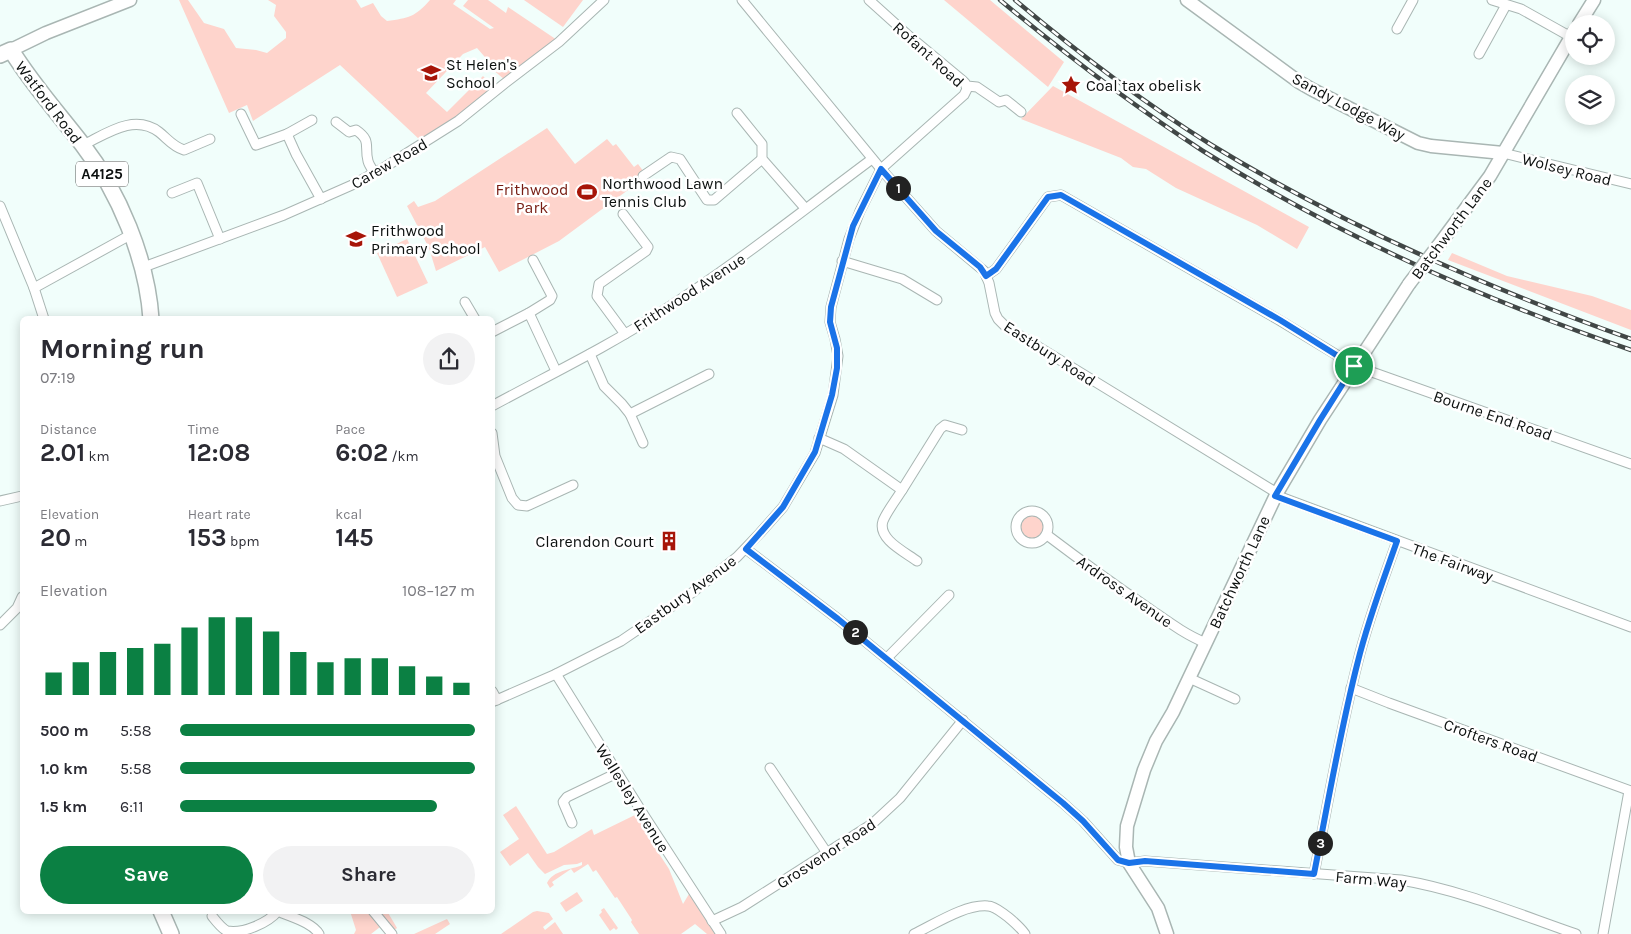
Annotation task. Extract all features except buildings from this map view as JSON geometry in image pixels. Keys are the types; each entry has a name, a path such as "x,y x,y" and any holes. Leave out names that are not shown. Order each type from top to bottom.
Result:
{"main road":[{"name":"Watford Road","path":"6,52 27,74 83,145 96,163 115,197 132,234 142,268 150,303 151,316"},
{"path":"162,914 171,934"}],"street":[{"path":"6,52 46,33 130,0"},
{"name":"Carew Road","path":"142,268 284,215 352,185 416,149 458,121 571,32 604,0"},
{"name":"Eastbury Road","path":"742,0 872,159 936,231 980,267 986,276 998,319 1006,327 1276,494"},
{"name":"Rofant Road","path":"870,0 967,86 964,95 881,169"},
{"name":"Sandy Lodge Way","path":"1187,0 1299,82 1418,143 1503,153"},
{"path":"1397,29 1413,0"},
{"path":"1492,0 1521,9 1565,31"},
{"path":"1585,15 1594,0"},
{"path":"1479,54 1506,5"},
{"name":"Batchworth Lane","path":"1167,934 1158,908 1129,863 1127,856 1127,826 1144,770 1156,740 1173,712 1276,494 1315,427 1409,284 1490,176 1565,47"},
{"path":"967,86 977,87 999,102 1006,100 1021,112"},
{"path":"737,113 762,144 762,160 805,208"},
{"path":"241,114 256,145 287,134 312,120"},
{"path":"336,122 349,132 356,130 363,135 368,144 368,161 374,172"},
{"path":"83,145 131,123 142,124 158,131 175,147 184,150 210,139"},
{"path":"287,134 321,198"},
{"name":"Wolsey Road","path":"1503,153 1631,184"},
{"path":"643,176 671,157 680,159 707,200 714,200 762,160"},
{"name":"Frithwood Avenue","path":"495,404 590,354 663,311 746,255 805,208 872,159"},
{"name":"Eastbury Avenue","path":"495,701 556,674 621,641 693,592 737,557 783,507 815,452 832,395 837,368 837,348 830,315 842,261 856,218 881,169"},
{"path":"172,193 198,183 220,239"},
{"name":"Bourne End Road","path":"986,276 996,269 1048,197 1061,195 1354,366 1631,464"},
{"path":"0,206 34,288 43,316"},
{"path":"623,214 648,247 646,251 599,284 597,296 625,334"},
{"path":"34,288 132,234"},
{"path":"495,330 550,300 552,296 533,260"},
{"path":"842,261 902,279 936,300"},
{"path":"465,302 473,316"},
{"path":"529,313 556,371"},
{"path":"590,354 604,386 630,414 643,443"},
{"path":"630,414 709,374"},
{"path":"917,561 887,538 883,528 884,520 940,429 945,425 962,430"},
{"path":"819,438 844,449 902,490"},
{"path":"495,456 512,498 518,505 527,506 573,485"},
{"name":"The Fairway","path":"1276,494 1397,541 1631,627"},
{"path":"0,501 20,496"},
{"name":"Ardross Avenue","path":"1047,535 1173,625 1206,643"},
{"path":"1314,874 1351,688 1366,632 1397,541"},
{"path":"746,549 838,619 964,720 1077,815 1118,860 1129,863"},
{"path":"886,658 949,596"},
{"path":"0,625 17,608 20,601"},
{"name":"Wellesley Avenue","path":"556,674 617,773 721,934"},
{"path":"1189,678 1235,699"},
{"name":"Crofters Road","path":"1351,688 1630,791"},
{"name":"Grosvenor Road","path":"712,921 742,908 872,824 900,798 964,720"},
{"path":"770,768 827,853"},
{"path":"572,824 563,802 567,797 617,773"},
{"path":"1602,934 1630,791"},
{"name":"Farm Way","path":"1129,863 1145,861 1422,883 1576,934"},
{"path":"914,934 966,910 988,906 992,906 1004,914 1025,934"},
{"path":"212,916 225,929 235,932 261,926 275,914"},
{"path":"285,914 310,925 319,934"},
{"path":"375,914 392,934"}],"green space":[{"name":"St Helen's School","path":"179,0 188,0 204,23 224,29 236,48 267,53 286,38 286,32 274,16 276,5 268,0 356,0 361,8 373,3 381,16 387,21 411,16 430,0 456,0 453,4 490,29 494,28 463,6 468,0 488,0 506,13 508,7 557,40 505,80 492,69 491,64 477,48 463,54 426,93 447,112 483,76 494,88 456,119 420,140 340,65 253,121 247,105 229,113"},
{"path":"524,0 583,0 563,27"},
{"path":"944,0 990,0 1064,62 1048,87"},
{"path":"1053,86 1309,227 1297,249 1257,225 1176,188 1146,169 1133,167 1121,158 1021,119"},
{"name":"Frithwood Park","path":"547,128 575,164 607,139 613,146 616,144 634,167 638,164 647,176 559,241 499,272 485,247 436,271 429,248 407,206 414,201 418,207 435,201"},
{"path":"407,239 428,283 397,297 377,253"},
{"path":"1452,253 1507,276 1592,296 1631,310 1631,330 1448,260"},
{"path":"1033,514 1042,518 1046,527 1042,536 1033,540 1024,536 1020,527 1024,518"},
{"path":"516,806 547,854 554,852 592,829 594,835 637,814 669,869 683,904 689,894 715,934 707,934 695,924 681,934 639,934 617,897 615,898 596,870 593,872 588,864 574,873 571,869 552,882 554,885 550,888 547,883 553,875 582,865 582,862 564,865 545,874 528,853 510,866 500,852 519,839 503,815"},
{"path":"577,892 583,901 566,912 560,903"},
{"path":"604,908 618,928 616,930 614,928 610,931 599,915"},
{"path":"533,912 549,913 553,919 543,927 545,930 555,922 563,934 501,934"},
{"path":"351,914 389,914 397,928 389,934 386,934 380,927 371,934 354,934 356,930"},
{"path":"447,919 450,924 435,934 414,934"}],"railway":[{"path":"1000,0 1049,40 1150,116 1254,182 1305,210 1411,263 1520,309 1631,350"},
{"path":"1015,0 1134,93 1184,128 1260,174 1363,228 1468,276 1631,339"}],"place":[{"name":"St Helen's School","path":"431,73"},
{"name":"Coal tax obelisk","path":"1071,85"},
{"name":"Northwood Lawn Tennis Club","path":"587,192"},
{"name":"Frithwood Primary School","path":"356,239"},
{"name":"Clarendon Court","path":"669,541"}],"route":[{"path":"881,169 936,231 980,267 986,276 996,269 1048,197 1061,195 1280,320 1354,366 1275,496 1397,541 1358,659 1314,874 1145,861 1129,863 1118,860 1083,821 964,720 838,619 746,549 783,507 815,452 836,380 838,356 836,339 830,322 831,307 853,226 881,169"}]}
